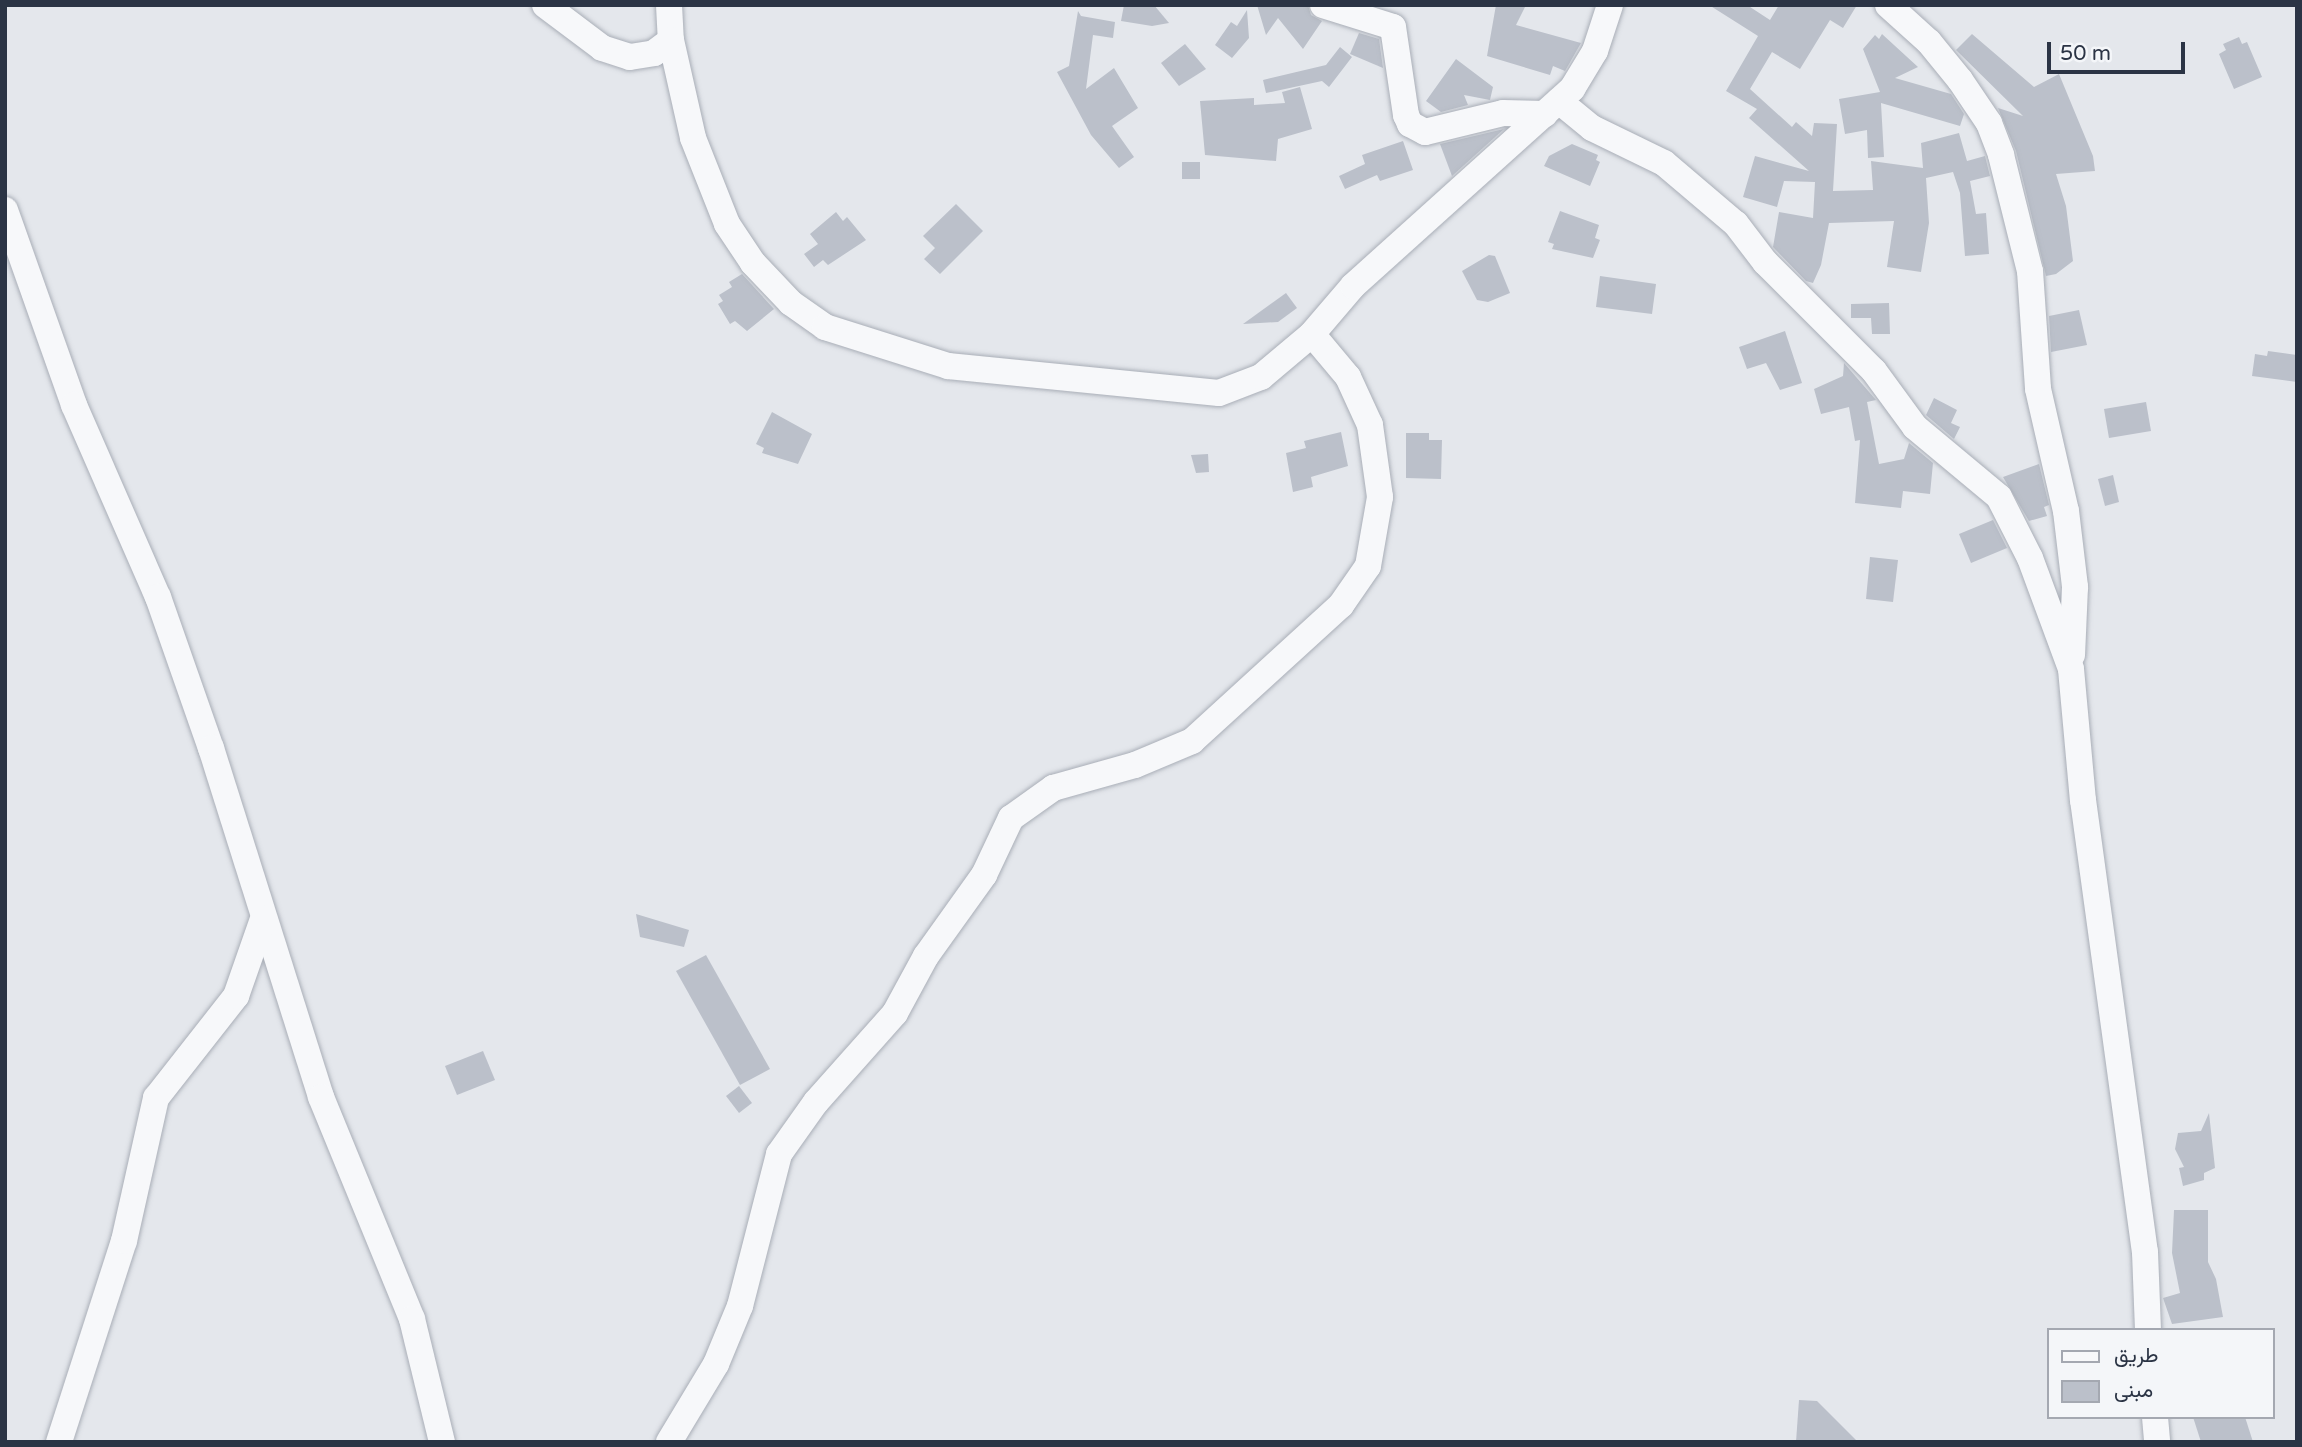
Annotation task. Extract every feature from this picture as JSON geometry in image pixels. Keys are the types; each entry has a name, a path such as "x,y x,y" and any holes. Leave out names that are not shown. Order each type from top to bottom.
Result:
{"street":[{"path":"545,5 602,48 630,57 654,53 671,40"},
{"path":"668,5 671,40 693,138 727,225 753,262 791,303 825,327 948,366 1219,393 1261,377 1312,334 1353,286 1572,89 1595,51 1610,5"},
{"path":"1323,5 1394,27 1406,115 1410,124 1425,132 1503,113 1552,108 1664,163 1704,194 1874,370 1915,427 1999,497 2030,558 2071,669"},
{"path":"1888,5 1929,42 1960,79 1989,123 2001,155 2030,271 2038,389 2066,511 2075,587 2071,669 2083,800 2145,1252 2148,1328"},
{"path":"5,210 74,405 158,597 234,814 263,919 321,1097 412,1319 442,1442"},
{"path":"669,1442 716,1364 740,1306 779,1154 816,1102 895,1013 926,956 984,875 1011,818 1053,788 1135,765 1192,741 1341,605 1368,566 1380,497 1370,425 1348,377 1312,334"},
{"path":"59,1442 124,1241 156,1098 236,996 263,919"},
{"path":"2155,1419 2157,1442"}],"building":[{"path":"1124,5 1154,5 1169,23 1152,26 1121,21"},
{"path":"1257,5 1308,5 1311,15 1322,21 1303,49 1278,18 1266,35"},
{"path":"1496,5 1526,5 1516,25 1581,43 1565,71 1553,66 1550,75 1487,56"},
{"path":"1709,5 1747,5 1770,20 1779,5 1857,5 1843,28 1830,20 1800,69 1772,52 1750,89 1792,127 1796,122 1812,136 1814,123 1837,124 1833,191 1873,190 1871,161 1923,168 1921,143 1959,133 1967,161 1985,156 1990,176 1970,181 1976,214 1986,213 1989,254 1965,256 1960,193 1953,172 1926,178 1929,223 1921,272 1887,267 1894,221 1829,223 1821,265 1813,283 1806,281 1773,247 1779,212 1813,218 1815,182 1784,181 1777,207 1743,197 1755,156 1809,171 1749,118 1757,109 1726,91 1758,36"},
{"path":"1247,10 1249,38 1232,58 1215,45 1231,22 1237,26"},
{"path":"1078,11 1081,16 1115,22 1113,38 1093,35 1086,89 1114,68 1138,108 1112,126 1134,157 1119,168 1091,135 1057,72 1069,66"},
{"path":"1359,33 1379,39 1383,68 1350,54"},
{"path":"1882,34 1918,67 1895,78 1951,94 1964,114 1960,126 1881,103 1884,157 1868,158 1867,130 1845,134 1839,99 1880,92 1863,49 1875,35 1879,39"},
{"path":"1972,34 2034,87 2059,74 2093,156 2095,171 2056,174 2066,206 2073,261 2056,274 2046,276 2016,151 1998,108 2023,116 1956,50"},
{"path":"2239,37 2242,44 2247,42 2262,77 2234,89 2219,54 2226,50 2223,44"},
{"path":"1185,44 1206,69 1179,86 1161,63"},
{"path":"1340,47 1352,57 1329,87 1322,81 1266,93 1263,80 1326,65"},
{"path":"1456,59 1493,87 1490,100 1464,95 1468,105 1441,112 1426,101"},
{"path":"1300,87 1312,129 1278,139 1276,161 1205,155 1200,101 1254,98 1254,105 1285,103 1282,92"},
{"path":"1504,129 1452,176 1440,144"},
{"path":"1403,141 1413,170 1380,181 1377,175 1345,189 1339,176 1365,164 1362,155"},
{"path":"1572,144 1598,155 1596,160 1600,162 1590,186 1544,166 1549,156"},
{"path":"1182,162 1200,162 1200,179 1182,179"},
{"path":"956,204 983,231 940,274 924,259 935,248 923,236"},
{"path":"1560,211 1599,225 1595,238 1600,240 1593,258 1552,249 1554,244 1548,242"},
{"path":"836,212 843,221 847,217 866,240 828,265 823,260 814,267 804,254 818,244 810,234"},
{"path":"1489,255 1495,256 1510,293 1488,302 1477,300 1462,271"},
{"path":"742,274 774,309 747,331 735,321 730,324 718,304 723,301 719,295 732,287 729,282"},
{"path":"1600,276 1656,284 1652,314 1596,307"},
{"path":"1286,293 1297,308 1278,322 1243,324"},
{"path":"1889,303 1890,334 1872,334 1871,318 1851,318 1851,304"},
{"path":"2079,310 2087,345 2051,352 2049,316"},
{"path":"1785,331 1802,383 1780,390 1766,363 1747,369 1739,347"},
{"path":"2268,351 2297,355 2297,382 2252,376 2255,354 2267,356"},
{"path":"1844,363 1876,400 1867,402 1879,464 1904,459 1909,443 1933,463 1930,494 1903,491 1901,508 1855,503 1860,440 1855,441 1849,407 1821,414 1814,389 1843,376"},
{"path":"1934,398 1957,410 1951,423 1960,427 1954,439 1926,415"},
{"path":"2146,402 2151,431 2109,438 2104,409"},
{"path":"772,412 812,434 798,464 762,453 764,448 756,444"},
{"path":"1341,432 1348,466 1311,477 1313,487 1293,492 1286,453 1306,448 1304,441"},
{"path":"1406,433 1429,433 1429,440 1442,440 1441,479 1406,478"},
{"path":"1208,454 1209,472 1196,473 1191,455"},
{"path":"2039,464 2049,505 2044,507 2047,516 2029,521 2003,477"},
{"path":"2113,475 2119,502 2105,506 2098,479"},
{"path":"1993,520 2007,548 1971,563 1959,534"},
{"path":"1870,557 1898,560 1893,602 1866,599"},
{"path":"636,914 689,930 684,947 640,937"},
{"path":"706,955 770,1069 740,1085 676,971"},
{"path":"483,1051 495,1080 457,1095 445,1066"},
{"path":"739,1086 752,1103 739,1113 726,1096"},
{"path":"2209,1113 2215,1168 2204,1173 2204,1180 2183,1186 2179,1168 2184,1167 2175,1149 2178,1133 2201,1131"},
{"path":"2174,1210 2208,1210 2208,1262 2216,1279 2223,1317 2172,1324 2163,1298 2180,1293 2172,1253"},
{"path":"1799,1400 1817,1401 1858,1442 1796,1442"},
{"path":"2194,1419 2246,1419 2253,1442 2201,1442"}]}
